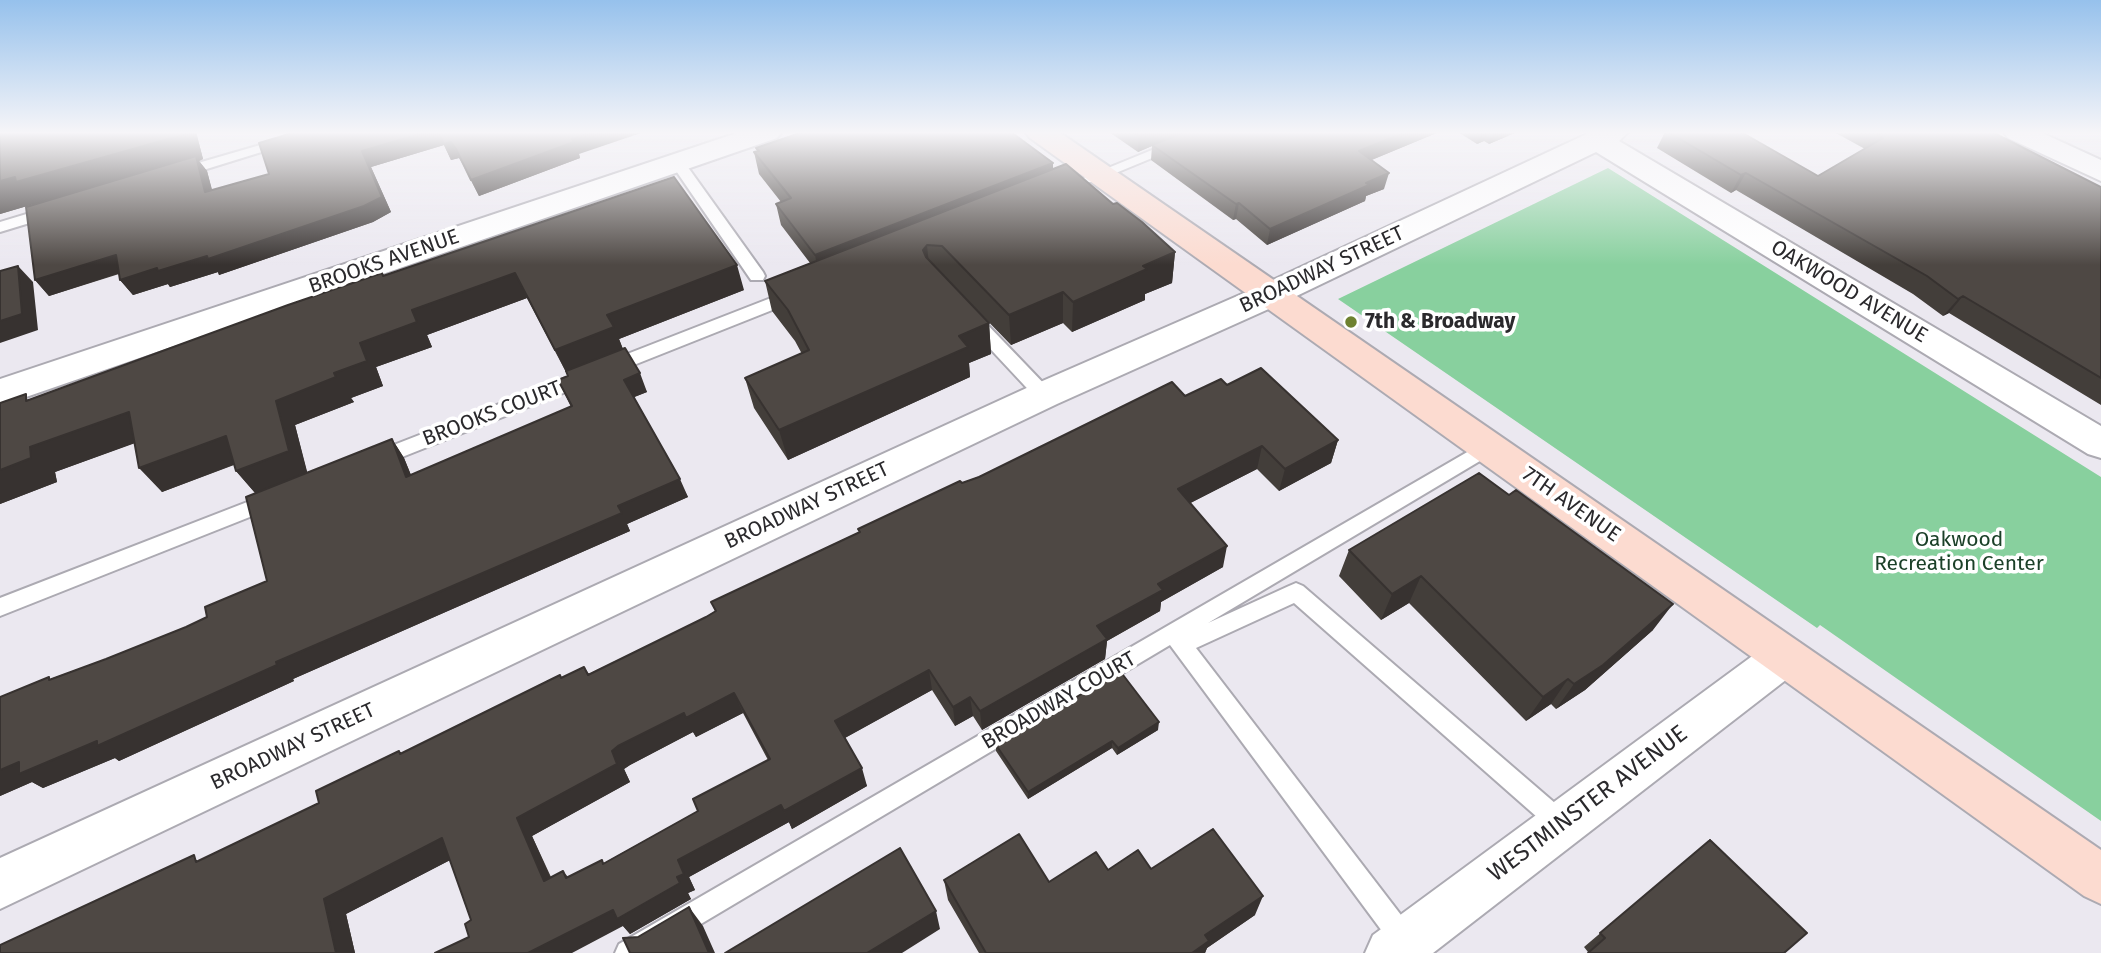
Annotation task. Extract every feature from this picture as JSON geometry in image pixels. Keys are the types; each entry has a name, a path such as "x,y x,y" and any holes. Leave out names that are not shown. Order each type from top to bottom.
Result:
{"street":[{"name":"BROOKS AVENUE","path":"0,393 635,176"},
{"name":"7TH AVENUE","path":"1080,176 1270,295 2101,879"},
{"name":"BROADWAY STREET","path":"0,884 1044,395 1270,295 1520,176"},
{"name":"OAKWOOD AVENUE","path":"1670,176 2101,444"},
{"name":"WESTMINSTER AVENUE","path":"1398,947 1785,656"}],"lane":[{"path":"160,179 169,176"},
{"path":"687,176 757,276"},
{"path":"1084,181 1095,176"},
{"path":"0,227 66,207"},
{"name":"BROOKS COURT","path":"364,464 806,290"},
{"path":"964,311 1044,395"},
{"name":"BROADWAY COURT","path":"628,953 1488,447"},
{"path":"0,607 286,495"},
{"path":"1398,947 1181,645 1296,592 1562,824"}],"green space":[{"name":"Oakwood Recreation Center","path":"1591,176 1622,176 2101,477 2101,821 1820,625 1817,628 1338,299"}],"building":[{"path":"0,176 36,176 16,182 15,177 0,181"},
{"path":"128,176 201,176 205,192 260,176 373,176 382,197 364,206 208,259 207,256 158,271 157,268 120,280 116,255 35,280 26,207"},
{"path":"774,176 1018,176 815,255 776,204 791,198"},
{"path":"1034,176 1081,176 1113,204 1117,203 1142,222 1175,252 1143,266 1147,269 1073,302 1063,292 1009,315 942,246 927,245 923,250 926,257 989,323 959,336 968,347 779,430 745,378 809,350 788,310 765,281"},
{"path":"1197,176 1381,176 1366,183 1369,185 1270,229 1239,203 1236,204"},
{"path":"1752,176 2080,176 2101,187 2101,378 1963,296 1958,299 1927,276"},
{"path":"674,177 737,265 607,315 614,327 555,350 515,273 412,310 417,322 360,343 367,361 334,373 336,377 276,401 289,451 236,471 226,436 139,468 129,412 30,447 31,458 0,470 0,403 26,394 26,401 288,305 382,273 383,276"},
{"path":"18,266 22,314 0,321 0,271"},
{"path":"625,348 640,373 624,380 680,479 618,506 622,513 276,662 277,665 97,746 97,741 19,774 19,762 0,770 0,697 186,627 207,617 205,607 267,581 246,497 392,439 406,477 572,406 558,380 568,376 566,371"},
{"path":"1261,368 1338,440 1285,469 1262,446 1178,489 1227,546 1158,584 1163,590 1097,626 1107,639 980,711 970,697 953,707 929,670 835,721 862,768 784,811 781,805 678,860 684,874 677,877 680,883 617,919 613,910 528,953 435,953 469,937 465,924 471,920 442,838 324,899 336,953 0,953 0,945 194,855 196,862 319,803 316,791 399,751 400,754 560,675 561,678 584,667 588,675 706,617 716,611 711,602 860,532 858,529 960,481 962,483 979,477 1172,382 1185,396 1221,379 1227,385","holes":["734,693 770,759 693,799 698,811 603,864 602,860 566,878 563,871 544,881 517,818 617,764 612,751 618,746 684,713 686,718"]},
{"path":"1479,473 1509,495 1516,490 1673,604 1603,665 1574,684 1568,679 1543,697 1421,576 1392,594 1349,550"},
{"path":"1120,671 1159,722 1118,748 1112,741 1028,792 996,745"},
{"path":"1213,829 1263,896 1205,935 1209,941 1192,953 986,953 944,880 1019,834 1049,882 1096,852 1108,870 1138,850 1151,869"},
{"path":"1710,840 1807,933 1784,953 1588,953 1605,938 1600,933"},
{"path":"900,848 936,911 867,953 725,953"},
{"path":"689,907 709,953 630,953 623,938 638,937"}],"place":[{"name":"7th & Broadway","path":"1351,322"}]}
